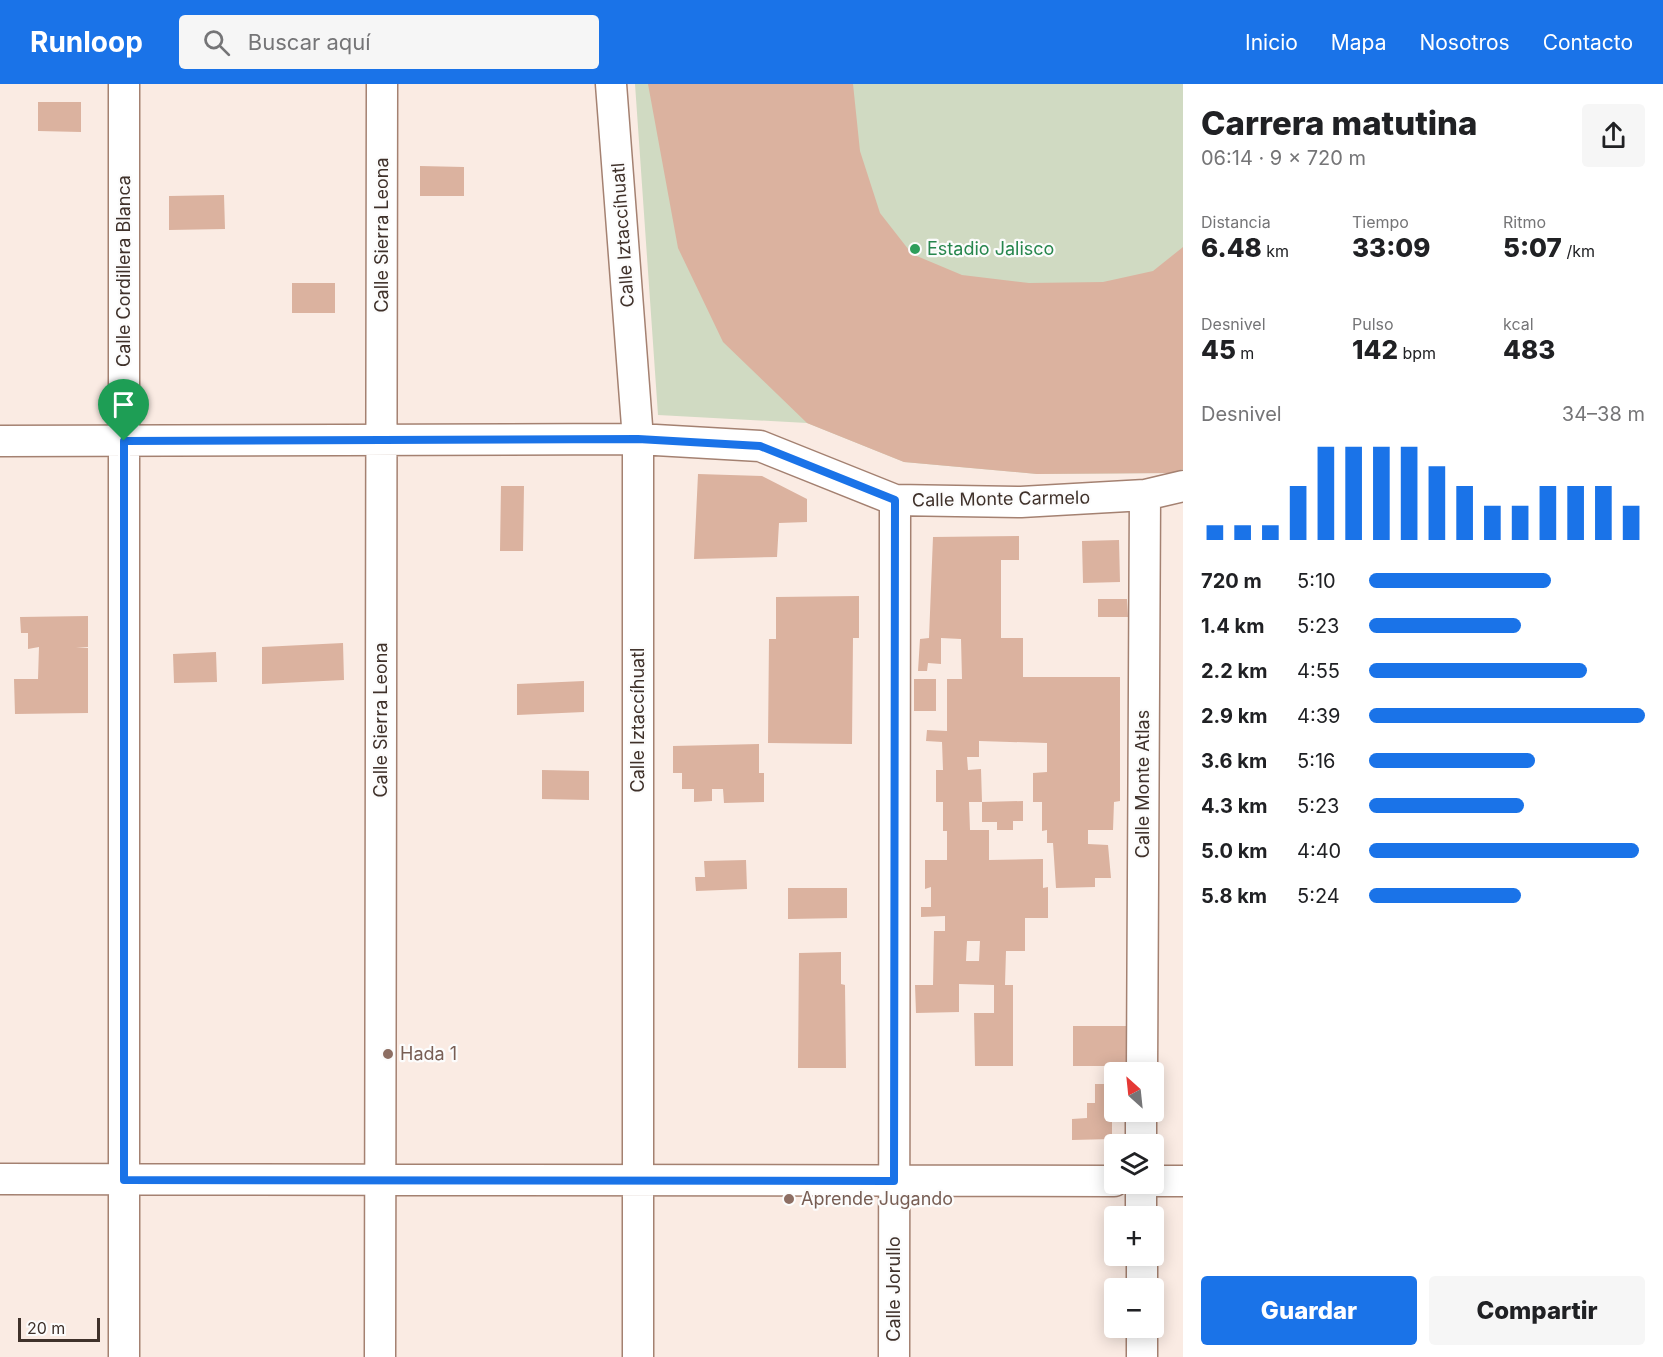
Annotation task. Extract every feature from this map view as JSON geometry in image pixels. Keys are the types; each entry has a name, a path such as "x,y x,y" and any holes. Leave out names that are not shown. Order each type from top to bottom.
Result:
{"street":[{"name":"Calle Cordillera Blanca","path":"124,84 124,1357"},
{"name":"Calle Sierra Leona","path":"380,1357 382,84"},
{"name":"Calle Iztaccíhuatl","path":"611,84 638,439 638,1357"},
{"name":"Calle Monte Carmelo","path":"0,441 638,439 760,446 895,500 1021,502 1145,495 1183,486"},
{"name":"Calle Monte Atlas","path":"1142,1062 1145,495"},
{"name":"Calle Jorullo","path":"894,1357 895,500"},
{"path":"0,1179 1104,1181"},
{"path":"1164,1181 1183,1181"},
{"path":"1142,1338 1143,1357"}],"green space":[{"name":"Estadio Jalisco","path":"635,84 1183,84 1183,469 1172,473 1037,474 904,462 807,423 658,415"}],"building":[{"name":"Estadio Jalisco","path":"648,84 853,84 860,151 880,213 912,254 962,275 1029,283 1103,282 1153,271 1183,247 1183,469 1172,473 1037,474 904,462 807,423 723,342 678,248"},
{"path":"38,102 81,102 81,132 38,131"},
{"path":"420,166 464,167 464,196 420,196"},
{"path":"224,195 225,229 169,230 169,196"},
{"path":"292,283 335,283 335,313 292,313"},
{"path":"698,474 762,476 807,499 807,522 779,523 777,557 694,559"},
{"path":"501,486 524,486 523,551 500,551"},
{"path":"1019,536 1019,560 1001,560 1001,638 1023,638 1023,677 1120,677 1120,801 1114,802 1113,830 1088,830 1088,844 1108,845 1111,878 1095,878 1095,887 1056,888 1053,843 1047,843 1047,830 1042,831 1042,802 1033,802 1033,773 1047,772 1047,743 979,741 979,757 967,757 968,770 981,769 982,802 969,802 970,830 989,830 989,860 1043,859 1043,888 1048,887 1048,918 1025,918 1025,951 1006,951 1005,985 1013,985 1013,1066 975,1066 974,1013 994,1013 994,985 959,984 959,1012 916,1013 915,985 933,985 934,931 945,931 945,916 921,917 921,907 931,907 931,887 925,889 925,860 947,860 947,831 943,831 943,802 936,802 936,770 943,770 942,742 926,741 927,730 947,731 947,679 962,679 961,639 941,638 941,664 928,663 927,671 918,671 920,639 929,638 933,537","holes":["967,941 980,941 979,961 966,961"]},
{"path":"1119,540 1120,582 1083,583 1082,541"},
{"path":"859,596 859,638 853,638 852,744 768,743 769,639 776,639 776,597"},
{"path":"1098,599 1127,599 1128,617 1098,617"},
{"path":"88,616 88,647 76,648 88,648 88,713 15,714 14,679 38,679 39,647 28,649 28,633 21,633 20,617"},
{"path":"343,643 344,680 262,684 262,647"},
{"path":"216,652 217,682 174,683 173,654"},
{"path":"914,679 936,679 936,711 914,711"},
{"path":"584,681 584,712 517,715 517,684"},
{"path":"759,744 759,773 764,773 764,802 724,803 723,789 712,789 712,801 694,802 694,789 682,789 682,773 673,773 673,746"},
{"path":"542,770 589,771 589,800 542,799"},
{"path":"1023,801 1023,821 1013,821 1013,830 997,830 997,822 982,822 982,802"},
{"path":"746,860 747,889 696,891 695,877 705,877 704,861"},
{"path":"788,888 847,888 847,918 788,919"},
{"path":"841,952 841,984 845,985 846,1068 798,1068 799,953"},
{"path":"1073,1026 1127,1026 1127,1062 1104,1062 1104,1066 1073,1066"},
{"path":"1095,1084 1104,1084 1104,1122 1112,1122 1112,1134 1104,1134 1104,1139 1072,1140 1072,1119 1087,1118 1087,1103 1095,1103"}],"place":[{"name":"Estadio Jalisco","path":"915,249"},
{"name":"Hada 1","path":"388,1054"},
{"name":"Aprende Jugando","path":"789,1199"}],"route":[{"path":"638,439 760,446 895,500 894,1181 124,1180 124,441 638,439"}]}
